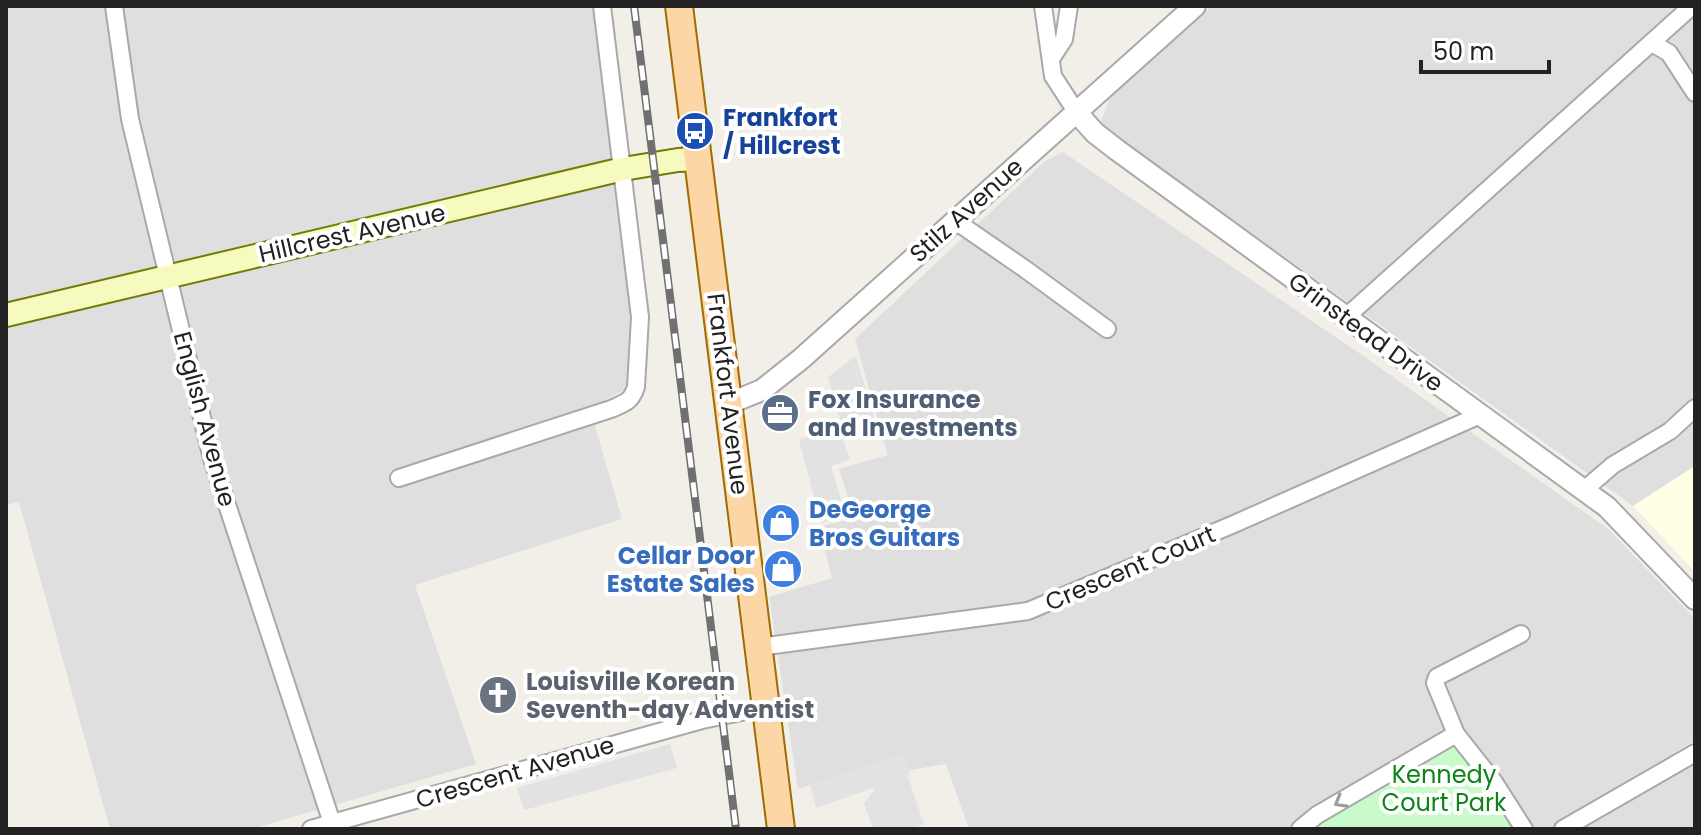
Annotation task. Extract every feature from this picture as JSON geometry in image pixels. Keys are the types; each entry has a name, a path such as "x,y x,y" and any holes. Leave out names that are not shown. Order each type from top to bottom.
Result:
{"main road":[{"name":"Frankfort Avenue","path":"679,6 781,829"},
{"name":"Hillcrest Avenue","path":"6,315 623,169 699,159"}],"street":[{"name":"English Avenue","path":"114,6 130,119 212,459 332,823"},
{"path":"399,478 629,401 636,387 640,317 602,6"},
{"name":"Grinstead Drive","path":"1043,6 1053,76 1077,113 1095,133 1607,507 1695,599"},
{"path":"1051,59 1064,39 1069,6"},
{"name":"Stilz Avenue","path":"730,403 771,384 1195,6"},
{"path":"1345,318 1692,6"},
{"path":"1652,43 1669,53 1695,93"},
{"path":"954,220 1107,329"},
{"path":"1584,490 1613,465 1670,431 1695,408"},
{"name":"Crescent Court","path":"759,647 1028,611 1480,415"},
{"path":"1521,634 1437,677 1435,683 1456,734 1494,782 1524,829"},
{"name":"Crescent Avenue","path":"311,829 702,720 766,707"},
{"path":"1300,829 1317,815 1456,734"},
{"path":"1563,829 1695,753"}],"shaded area":[{"path":"6,6 595,6 634,304 627,388 590,409 622,519 415,585 476,764 251,829 110,829 19,502 6,505"},
{"path":"1212,6 1695,6 1695,466 1633,506 1109,131 1101,122 1110,97"},
{"path":"1063,152 1362,355 1608,529 1695,619 1695,740 1551,829 1531,829 1462,728 1339,792 1296,829 969,829 946,764 910,770 903,755 798,789 769,597 832,578 819,527 855,518 839,469 888,455 855,339 1045,161"},
{"path":"856,356 878,431 865,434 861,421 842,426 828,377"},
{"path":"839,426 850,460 831,466 846,516 821,523 799,440"},
{"path":"1695,466 1695,572 1633,506"},
{"path":"670,744 677,768 524,810 517,788"},
{"path":"904,755 924,824 910,829 873,829 864,804 876,787 816,808 810,784"},
{"path":"1695,760 1695,829 1573,829"}],"green space":[{"name":"Kennedy Court Park","path":"1456,734 1523,829 1309,829"}],"railway":[{"path":"634,6 736,829"}],"place":[{"name":"Frankfort / Hillcrest","path":"695,131"},
{"name":"Fox Insurance and Investments","path":"780,413"},
{"name":"DeGeorge Bros Guitars","path":"781,523"},
{"name":"Cellar Door Estate Sales","path":"783,569"},
{"name":"Louisville Korean Seventh-day Adventist","path":"498,695"}]}
